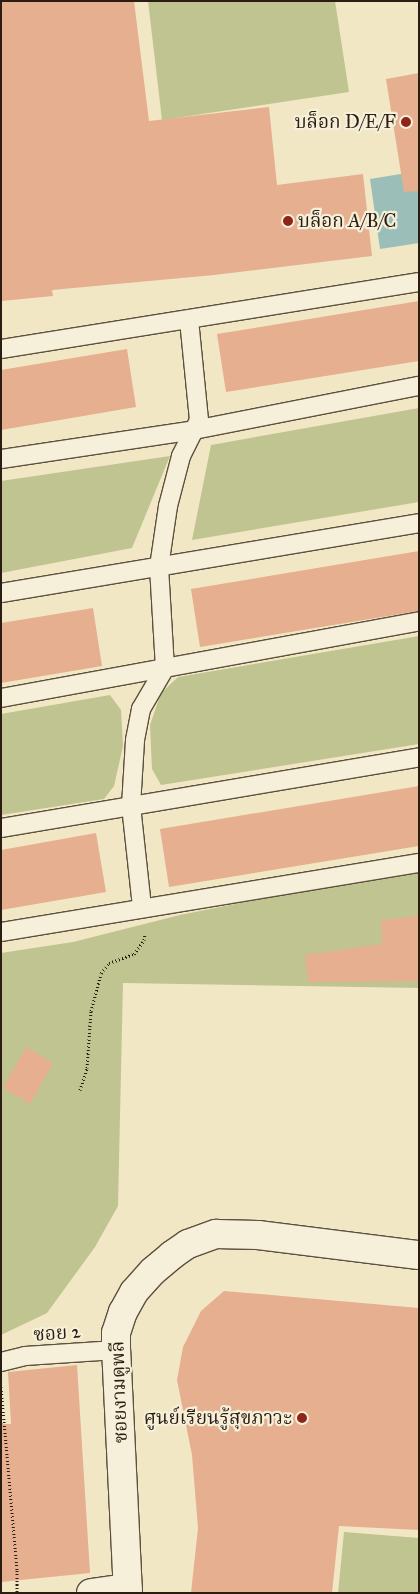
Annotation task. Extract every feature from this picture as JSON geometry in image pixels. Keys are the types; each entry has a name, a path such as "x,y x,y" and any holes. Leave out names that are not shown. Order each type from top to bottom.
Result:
{"street":[{"name":"ซอยงามดูพลี","path":"128,1591 116,1333 123,1312 134,1292 153,1270 188,1244 216,1234 258,1235 419,1255"},
{"path":"91,1593 128,1591"}],"lane":[{"path":"1,349 419,282"},
{"path":"142,907 131,806 135,740 141,709 165,668 159,567 168,506 181,456 199,420 189,319"},
{"path":"1,459 194,430 419,386"},
{"path":"1,593 419,523"},
{"path":"1,698 419,621"},
{"path":"1,828 419,757"},
{"path":"1,932 142,907 419,863"},
{"name":"ซอย 2","path":"1,1362 24,1356 116,1350"}],"path":[{"path":"80,1090 87,1068 91,1011 102,973 109,963 134,954 144,940 146,924 142,907"},
{"path":"1,1386 17,1570 17,1593"}],"green space":[{"path":"148,1 335,1 349,92 162,120"},
{"path":"419,408 419,502 192,540 211,445"},
{"path":"170,456 132,548 1,573 1,481"},
{"path":"419,636 419,744 161,785 152,769 150,725 161,693 178,677"},
{"path":"110,695 121,710 123,746 114,786 104,799 1,815 1,714"},
{"path":"419,867 419,988 123,983 118,1206 95,1247 47,1313 1,1335 1,953 73,942 180,915"},
{"path":"344,1532 419,1538 419,1593 338,1593"}],"water":[{"path":"419,171 419,243 380,249 370,179"}],"building":[{"path":"1,1 134,1 149,121 269,107 277,185 363,174 372,256 214,275 52,290 53,296 1,301"},
{"name":"บล็อก D/E/F","path":"419,73 419,191 404,192 386,79"},
{"path":"419,301 419,361 226,392 217,334"},
{"path":"127,349 136,407 1,430 1,370"},
{"path":"419,551 419,611 200,647 191,589"},
{"path":"93,608 102,666 1,683 1,623"},
{"path":"419,786 419,846 169,887 160,829"},
{"path":"96,833 106,892 1,910 1,850"},
{"path":"419,916 419,981 308,982 305,955 382,944 381,920"},
{"path":"26,1047 53,1063 30,1104 3,1088"},
{"name":"ศูนย์เรียนรู้สุขภาวะ","path":"224,1291 419,1308 419,1530 339,1526 332,1593 191,1593 198,1528 192,1455 177,1380 183,1347 201,1311"},
{"path":"77,1365 90,1573 1,1582 1,1424 11,1424 8,1372"}],"place":[{"name":"บล็อก D/E/F","path":"406,122"},
{"name":"บล็อก A/B/C","path":"288,221"},
{"name":"ศูนย์เรียนรู้สุขภาวะ","path":"302,1418"}]}
